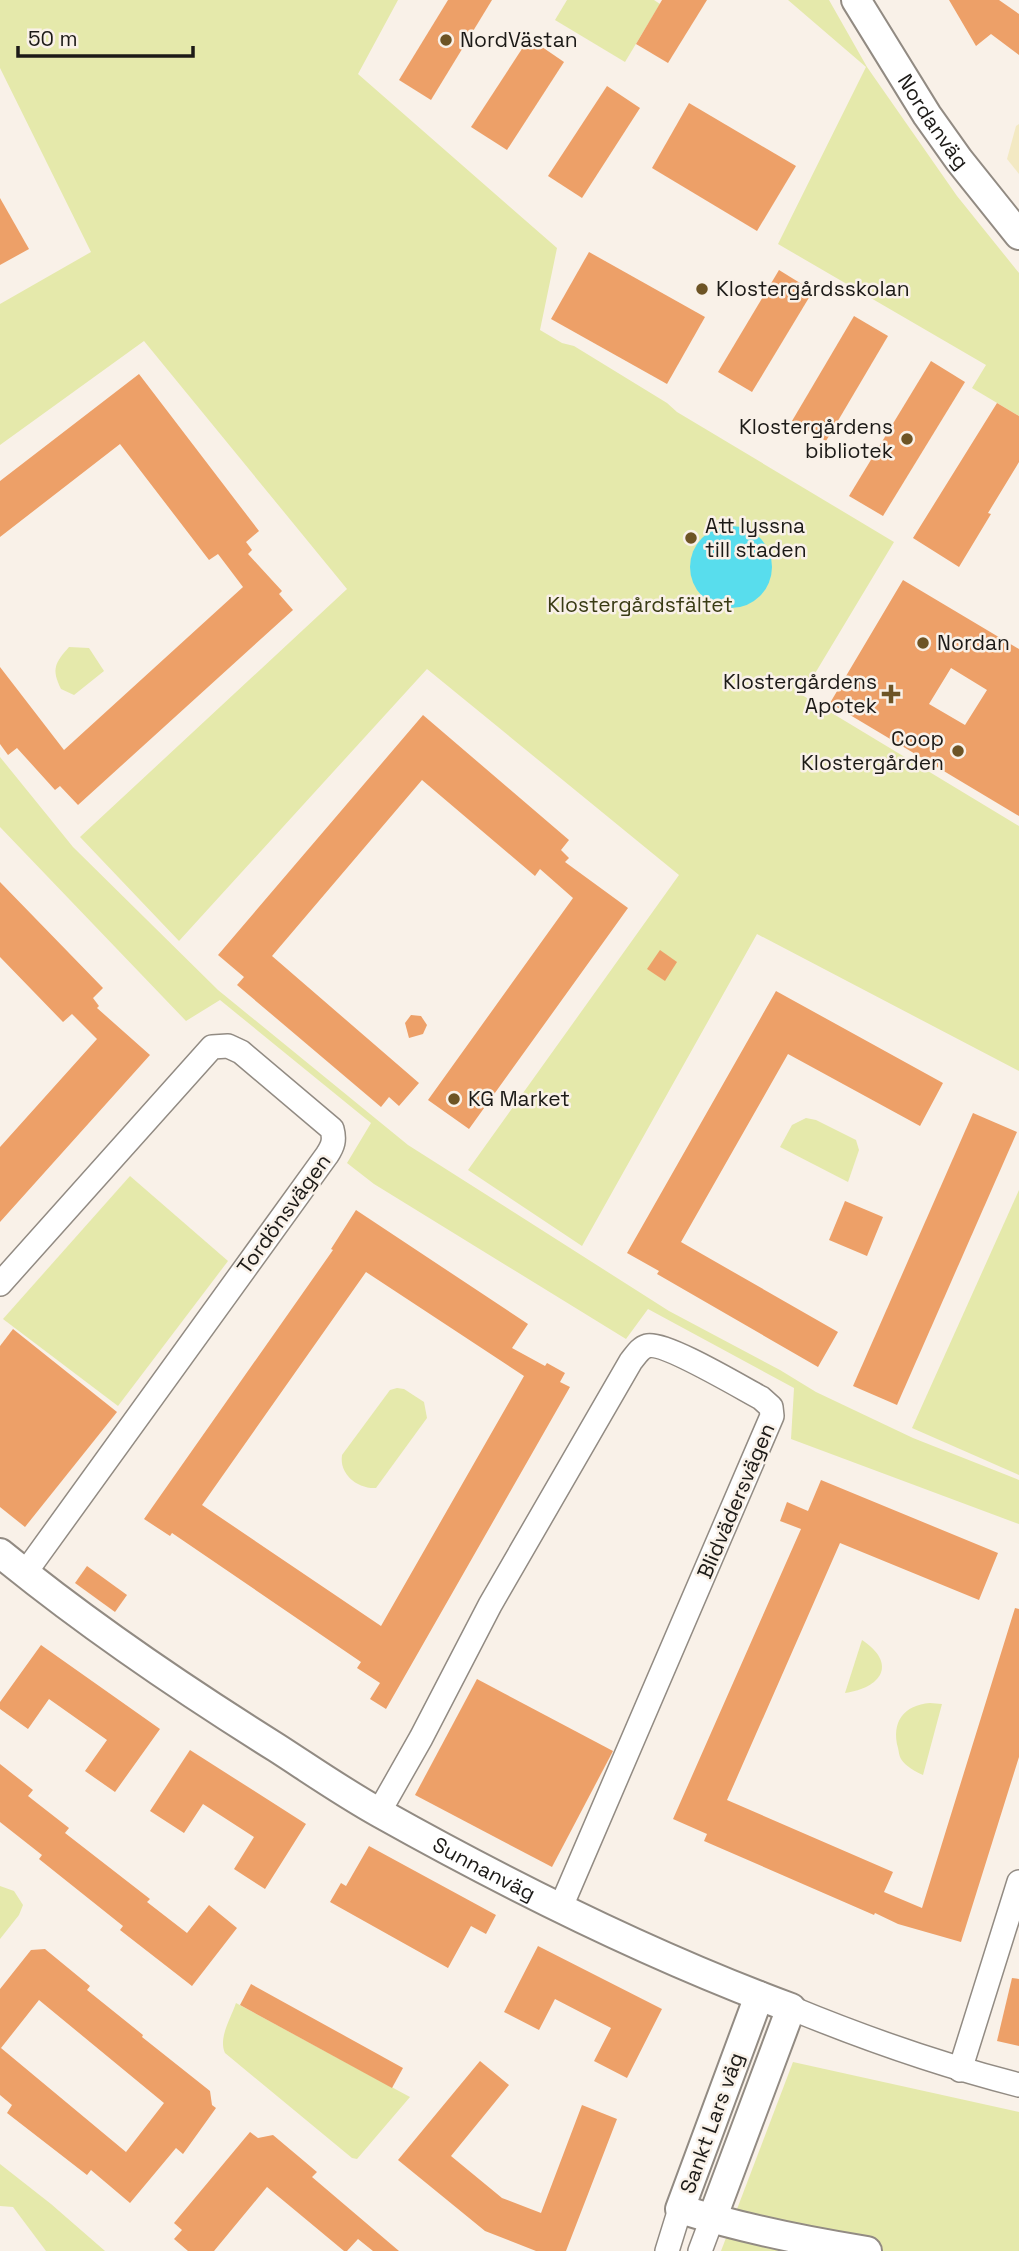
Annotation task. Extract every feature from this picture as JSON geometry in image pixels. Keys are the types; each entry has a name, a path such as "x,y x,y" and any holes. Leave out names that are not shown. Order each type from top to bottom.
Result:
{"street":[{"name":"Nordanväg","path":"856,0 933,124 1019,235"},
{"name":"Tordönsvägen","path":"0,1284 212,1047 228,1045 242,1052 332,1129 334,1138 327,1155 25,1573"},
{"name":"Blidvädersvägen","path":"379,1812 490,1605 639,1351 649,1345 662,1347 761,1398 771,1407 772,1416 560,1909"},
{"name":"Sunnanväg","path":"0,1553 72,1611 198,1699 379,1812 560,1909 759,1996 876,2042 960,2070 1019,2085"},
{"path":"960,2070 1019,1882"},
{"name":"Sankt Lars väg","path":"667,2251 759,1996"},
{"name":"Sankt Lars väg","path":"700,2251 790,2008"},
{"path":"680,2209 816,2243 867,2251"}],"green space":[{"name":"Klostergårdsfältet","path":"0,0 398,0 358,74 557,248 540,330 562,343 574,346 667,403 677,412 894,542 802,695 1019,826 1019,1071 757,934 582,1246 468,1170 679,875 427,669 179,941 80,837 347,589 144,341 0,445 0,304 91,252 0,68"},
{"path":"567,0 654,0 660,4 625,62 555,20"},
{"path":"788,0 829,0 867,67 957,196 1019,273 1019,416 972,388 986,365 778,244 866,67"},
{"path":"69,647 89,648 104,671 74,695 61,689 55,671 60,657"},
{"path":"0,757 73,847 218,990 408,1145 669,1311 816,1392 913,1438 1019,1480 1019,1524 791,1439 794,1388 648,1309 626,1339 374,1184 347,1163 371,1123 220,1000 186,1021 0,827"},
{"path":"806,1118 816,1120 856,1140 859,1150 848,1182 780,1147 792,1125"},
{"path":"130,1176 228,1261 118,1406 3,1319"},
{"path":"1019,1190 1019,1475 912,1428"},
{"path":"404,1389 424,1402 427,1418 376,1488 362,1486 346,1474 342,1455 390,1390"},
{"path":"862,1640 880,1658 880,1674 868,1686 845,1693"},
{"path":"930,1703 942,1704 923,1775 901,1759 896,1730 907,1711"},
{"path":"0,1886 14,1891 23,1905 19,1915 0,1939"},
{"path":"236,2003 410,2097 357,2159 352,2158 225,2053 224,2035"},
{"path":"793,2062 1019,2112 1019,2251 721,2251"},
{"path":"0,2164 105,2251 46,2251 13,2207 0,2206"}],"sand":[{"path":"1019,124 1019,174 1007,159 1016,126"}],"water":[{"path":"723,526 739,526 754,533 765,544 772,559 769,583 760,596 739,608 723,608 708,601 697,590 690,575 690,559 697,544 708,533"}],"building":[{"name":"NordVästan","path":"448,0 492,0 431,100 399,80"},
{"path":"662,0 707,0 668,63 636,44"},
{"path":"949,0 999,0 1019,14 1019,55 991,34 976,46"},
{"path":"529,38 564,62 507,150 471,127"},
{"path":"607,86 640,108 582,198 548,176"},
{"path":"689,103 796,166 757,231 652,168"},
{"path":"0,198 29,249 0,265"},
{"path":"589,252 705,317 667,384 551,319"},
{"path":"779,270 813,291 752,392 718,372"},
{"path":"854,316 888,336 826,441 792,421"},
{"name":"Klostergårdens bibliotek","path":"931,361 965,382 883,516 849,496"},
{"path":"139,374 259,531 246,542 252,550 248,554 282,591 279,594 293,610 78,805 60,786 55,790 17,748 8,755 0,744 0,667 64,750 243,587 218,554 209,560 120,444 0,537 0,481"},
{"path":"997,403 1019,416 1019,462 959,567 913,538"},
{"path":"903,580 1019,649 1019,816 830,703","holes":["951,668 987,690 965,725 929,704"]},
{"path":"423,715 569,840 561,850 569,858 565,862 628,908 469,1129 428,1100 573,898 540,869 535,876 422,780 272,956 419,1083 399,1106 389,1097 381,1107 237,985 244,977 218,955"},
{"path":"0,882 103,988 93,998 99,1006 97,1008 150,1055 0,1222 0,1147 97,1039 72,1014 63,1022 0,957"},
{"path":"660,950 677,962 665,981 647,969"},
{"path":"776,991 943,1083 920,1126 788,1054 681,1242 838,1332 818,1367 657,1274 659,1271 627,1253"},
{"path":"411,1015 421,1016 427,1025 423,1034 409,1038 405,1023"},
{"path":"973,1113 1017,1132 897,1405 853,1386"},
{"path":"845,1201 883,1217 867,1256 829,1240"},
{"path":"356,1210 528,1324 512,1348 545,1366 547,1363 565,1373 560,1382 570,1387 386,1709 370,1699 380,1683 357,1668 361,1662 172,1533 170,1536 144,1519 333,1250 331,1249","holes":["366,1272 524,1376 381,1626 202,1505"]},
{"path":"13,1329 117,1412 25,1527 0,1507 0,1346"},
{"path":"821,1480 998,1553 979,1600 840,1543 727,1800 893,1872 884,1892 922,1908 1015,1608 1019,1609 1019,1757 961,1942 898,1924 875,1913 874,1915 704,1841 707,1834 673,1819 801,1529 780,1521 787,1502 808,1511"},
{"path":"87,1566 127,1595 115,1612 75,1583"},
{"path":"41,1645 160,1729 115,1792 85,1771 107,1740 49,1699 28,1729 0,1709 0,1702"},
{"path":"477,1679 613,1751 552,1867 415,1795"},
{"path":"190,1750 306,1824 265,1889 234,1869 254,1837 203,1804 184,1833 150,1811"},
{"path":"0,1764 33,1790 28,1796 69,1828 65,1833 150,1899 147,1902 187,1933 209,1905 237,1928 192,1986 120,1930 123,1926 39,1859 42,1855 0,1822"},
{"path":"369,1846 496,1915 486,1934 471,1926 448,1968 330,1902 341,1883 346,1886"},
{"path":"538,1946 662,2009 627,2078 594,2061 611,2028 555,1999 539,2030 504,2012"},
{"path":"45,1949 90,1986 87,1990 210,2091 212,2105 216,2108 183,2154 176,2148 130,2203 91,2170 87,2175 7,2113 12,2105 0,2095 0,1989 31,1950","holes":["39,2000 164,2103 126,2152 1,2048"]},
{"path":"1012,1978 1019,1979 1019,2046 997,2041"},
{"path":"251,1984 403,2068 392,2088 240,2005"},
{"path":"480,2061 509,2085 451,2156 502,2198 541,2213 582,2105 617,2119 566,2251 536,2251 485,2231 398,2160"},
{"path":"250,2132 258,2138 273,2135 317,2172 312,2177 399,2251 373,2251 358,2239 344,2251 267,2187 214,2251 188,2251 174,2239 182,2230 174,2223"}],"place":[{"name":"NordVästan","path":"446,40"},
{"name":"Klostergårdsskolan","path":"702,289"},
{"name":"Klostergårdens bibliotek","path":"907,439"},
{"name":"Att lyssna till staden","path":"691,538"},
{"name":"Nordan","path":"923,643"},
{"name":"Klostergårdens Apotek","path":"891,694"},
{"name":"Coop Klostergården","path":"958,751"},
{"name":"KG Market","path":"454,1099"}]}
